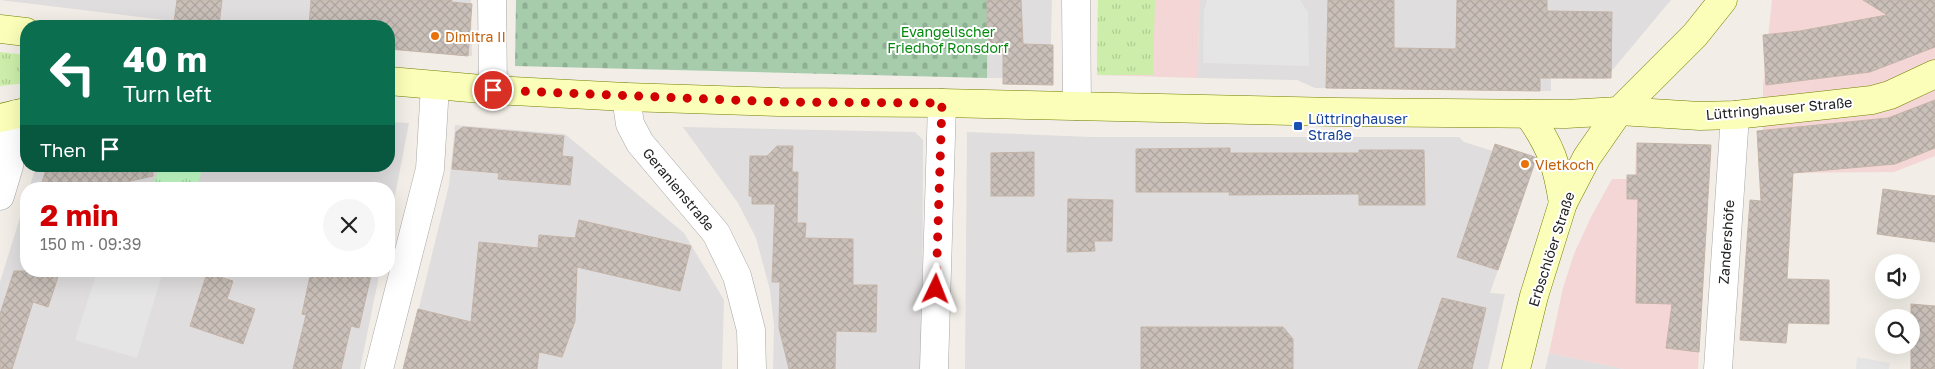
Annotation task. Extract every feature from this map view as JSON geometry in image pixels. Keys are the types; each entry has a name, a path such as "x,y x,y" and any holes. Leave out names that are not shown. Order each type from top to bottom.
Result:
{"main road":[{"name":"Erbschlöer Straße","path":"1516,369 1534,296 1563,203 1587,157 1619,111 1695,35 1723,0"},
{"path":"0,28 20,31"},
{"name":"Lüttringhauser Straße","path":"395,82 493,90 779,102 942,103 1528,114 1619,111 1700,116 1872,100 1935,74"},
{"path":"1528,114 1542,134 1558,170 1563,203"}],"street":[{"path":"492,0 493,90"},
{"path":"1076,0 1076,106"},
{"path":"379,369 430,169 435,86"},
{"name":"Geranienstraße","path":"626,97 630,124 640,143 716,232 737,276 751,330 752,369"},
{"path":"934,369 942,103"},
{"name":"Zandershöfe","path":"1718,363 1735,114"},
{"path":"0,196 9,166 14,115"}],"shaded area":[{"path":"0,0 471,0 472,56 395,47 395,20 165,20"},
{"path":"988,0 1052,0 1050,74 1012,78 987,78"},
{"path":"1098,0 1199,0 1198,78 1097,75"},
{"path":"1199,0 1671,0 1605,79 1551,78 1551,91 1315,88 1297,80 1198,78"},
{"path":"1207,0 1300,0 1308,12 1309,66 1203,63 1204,10"},
{"path":"1772,0 1935,0 1935,156 1894,172 1763,173 1763,86"},
{"path":"395,122 409,123 395,195 395,182 31,182 34,172 395,172"},
{"path":"455,125 565,134 684,233 724,300 722,369 404,369 449,185"},
{"path":"683,127 915,132 923,140 922,369 773,369 774,325 770,290 756,238 738,203"},
{"path":"967,132 1091,137 1459,137 1464,142 1535,164 1490,293 1505,294 1488,369 965,369"},
{"path":"1636,150 1709,151 1698,369 1624,369 1549,353 1563,288 1574,254 1591,217 1612,179 1635,179"},
{"path":"20,217 20,277 379,277 360,369 0,369 0,282"},
{"path":"95,277 161,277 137,358 75,340"},
{"path":"1549,353 1624,369 1545,369"},
{"path":"1857,357 1890,363 1889,369 1856,369"}],"green space":[{"name":"Evangelischer Friedhof Ronsdorf","path":"516,0 988,0 987,78 515,66"},
{"path":"1098,0 1155,0 1153,75 1097,75"},
{"path":"0,52 20,54 20,84 0,86"},
{"path":"158,172 201,172 198,182 153,182"}],"building":[{"path":"177,0 222,0 220,20 174,20"},
{"path":"311,0 452,0 451,2 472,4 468,56 395,50 395,20 309,20"},
{"path":"987,0 1021,0 1023,44 1053,45 1053,85 1003,84 1003,51 987,39"},
{"path":"1328,0 1394,0 1394,48 1456,49 1457,0 1547,0 1547,11 1612,12 1611,78 1540,78 1540,91 1326,88"},
{"path":"1863,0 1935,0 1935,47 1870,72 1766,85 1763,35 1800,31 1887,15"},
{"path":"1935,100 1935,148 1895,164 1793,173 1787,279 1829,280 1829,324 1788,323 1786,343 1740,340 1750,200 1761,201 1757,131 1888,118"},
{"path":"463,127 564,136 562,156 573,157 570,185 498,179 499,173 452,169 456,132"},
{"path":"1637,143 1711,145 1699,352 1666,348 1672,304 1636,303 1638,199 1627,199 1627,175 1637,175"},
{"path":"1495,144 1535,157 1536,159 1498,270 1457,257"},
{"path":"777,146 793,146 792,172 798,172 797,223 806,223 805,238 853,239 853,285 877,285 876,332 836,331 835,369 789,369 779,328 780,282 772,282 775,204 752,204 752,196 749,196 750,156 767,156"},
{"path":"1230,148 1230,153 1359,153 1359,150 1424,150 1425,205 1359,205 1359,194 1229,195 1230,192 1136,192 1136,149"},
{"path":"1034,152 1034,196 991,196 991,153"},
{"path":"45,172 153,172 153,176 126,182 42,182"},
{"path":"1883,189 1935,196 1935,242 1877,234"},
{"path":"1068,199 1113,200 1112,241 1094,241 1095,251 1067,252"},
{"path":"579,220 691,246 680,291 577,267 575,321 562,357 539,352 537,369 403,369 418,309 471,322 479,242 538,248 539,235 575,238"},
{"path":"14,271 20,271 20,277 58,277 48,307 33,302 12,369 0,369 0,314"},
{"path":"206,277 220,277 233,281 227,299 255,309 243,344 190,326"},
{"path":"310,277 371,277 359,328 351,326 341,369 293,369 306,315 302,314"},
{"path":"1442,298 1486,308 1472,369 1418,369"},
{"path":"1911,304 1935,306 1935,369 1911,369 1911,354 1920,354 1920,309 1911,309"},
{"path":"1141,327 1283,327 1293,339 1293,369 1141,369"}],"place":[{"name":"Dimitra II","path":"435,36"},
{"name":"Lüttringhauser Straße","path":"1298,126"},
{"name":"Vietkoch","path":"1525,164"}],"route":[{"path":"493,90 779,102 942,103 936,289"}]}
